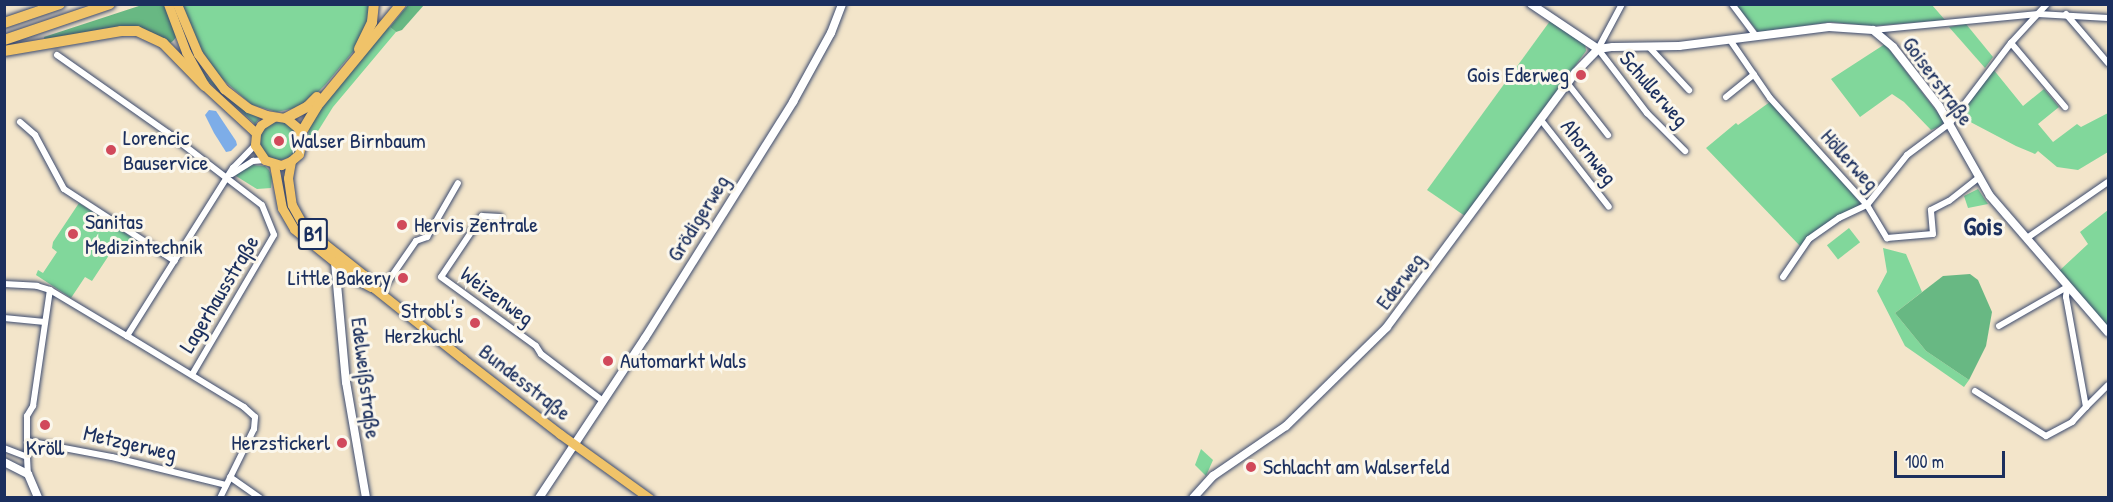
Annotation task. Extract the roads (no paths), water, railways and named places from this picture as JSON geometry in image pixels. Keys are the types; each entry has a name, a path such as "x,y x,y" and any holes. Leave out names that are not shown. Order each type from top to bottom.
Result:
{"highway":[{"path":"4,23 60,4"},
{"path":"4,40 110,4"},
{"path":"286,118 310,104 360,48 372,22 374,4"},
{"path":"301,133 317,106 401,4"},
{"path":"4,51 121,31 137,31 163,43 205,86"}],"main road":[{"path":"168,4 186,52 205,86 256,133"},
{"path":"177,4 198,54 213,76 248,108 274,117 286,118 295,124 301,133"},
{"path":"274,117 261,125 256,133 255,145 265,160 274,165 291,161"},
{"name":"Bundesstraße","path":"301,133 301,148 291,161 288,171 290,195 301,221 364,275 377,291"},
{"name":"Bundesstraße","path":"274,165 281,203 287,220 298,233 377,291 575,445 649,498"}],"street":[{"name":"Grödigerweg","path":"539,498 793,102 831,33 842,4"},
{"path":"1531,4 1598,49 1622,4"},
{"path":"1732,4 1756,36"},
{"path":"1783,277 1809,239 1839,218 1867,205 1907,155 1950,123 2011,43 2047,4"},
{"path":"1873,30 2038,14 2109,18"},
{"path":"2066,14 2109,63"},
{"name":"Goiserstraße","path":"1598,49 1613,46 1649,47 1730,40 1829,27 1873,30 1893,47 1950,123 1978,178 1990,196 2067,287 2109,332"},
{"name":"Höllerweg","path":"1730,40 1770,98 1867,205 1887,238 1933,234 1931,210 1949,201 1978,178"},
{"path":"2011,43 2065,107"},
{"path":"1649,47 1689,90"},
{"name":"Ederweg","path":"1193,498 1213,476 1286,426 1387,327 1585,61 1598,49"},
{"name":"Schullerweg","path":"1598,49 1647,113 1686,151"},
{"name":"Lagerhausstraße","path":"57,55 258,200 274,236 192,375"},
{"path":"1726,97 1754,74"},
{"name":"Ahornweg","path":"1568,84 1608,135"},
{"name":"Ahornweg","path":"1541,120 1609,207"},
{"path":"20,122 35,135 64,189 175,261"},
{"path":"127,336 227,178 255,145"},
{"path":"227,178 242,166 265,160"},
{"path":"2026,238 2109,182"},
{"path":"377,291 416,241 426,237 458,189 458,183"},
{"name":"Weizenweg","path":"500,217 494,214 482,216 441,277 536,346 541,354 603,401"},
{"name":"Edelweißstraße","path":"335,262 346,382 366,498"},
{"path":"4,284 37,286 50,290 33,406 27,416 28,474 38,498"},
{"path":"1999,326 2067,287"},
{"path":"2067,287 2066,297 2086,407"},
{"name":"Lagerhausstraße","path":"50,290 192,375 255,417 254,429 220,498"},
{"path":"4,318 45,322"},
{"path":"1975,391 2046,436 2072,422 2109,386"},
{"name":"Metzgerweg","path":"27,441 112,457 226,484"},
{"path":"4,448 27,457"},
{"path":"4,462 28,474"},
{"path":"230,477 260,498"}],"water":[{"path":"209,110 216,111 236,141 237,145 231,151 226,152 214,133 205,115"}],"place":[{"name":"Gois Ederweg","path":"1581,75"},
{"name":"Walser Birnbaum","path":"279,141"},
{"name":"Lorencic Bauservice","path":"111,150"},
{"name":"Hervis Zentrale","path":"402,225"},
{"name":"Sanitas Medizintechnik","path":"73,234"},
{"name":"Little Bakery","path":"403,278"},
{"name":"Strobl's Herzkuchl","path":"475,323"},
{"name":"Automarkt Wals","path":"608,361"},
{"name":"Kröll","path":"45,425"},
{"name":"Herzstickerl","path":"342,443"},
{"name":"Schlacht am Walserfeld","path":"1251,467"}],"district":[{"name":"Gois","path":"1983,226"}]}
